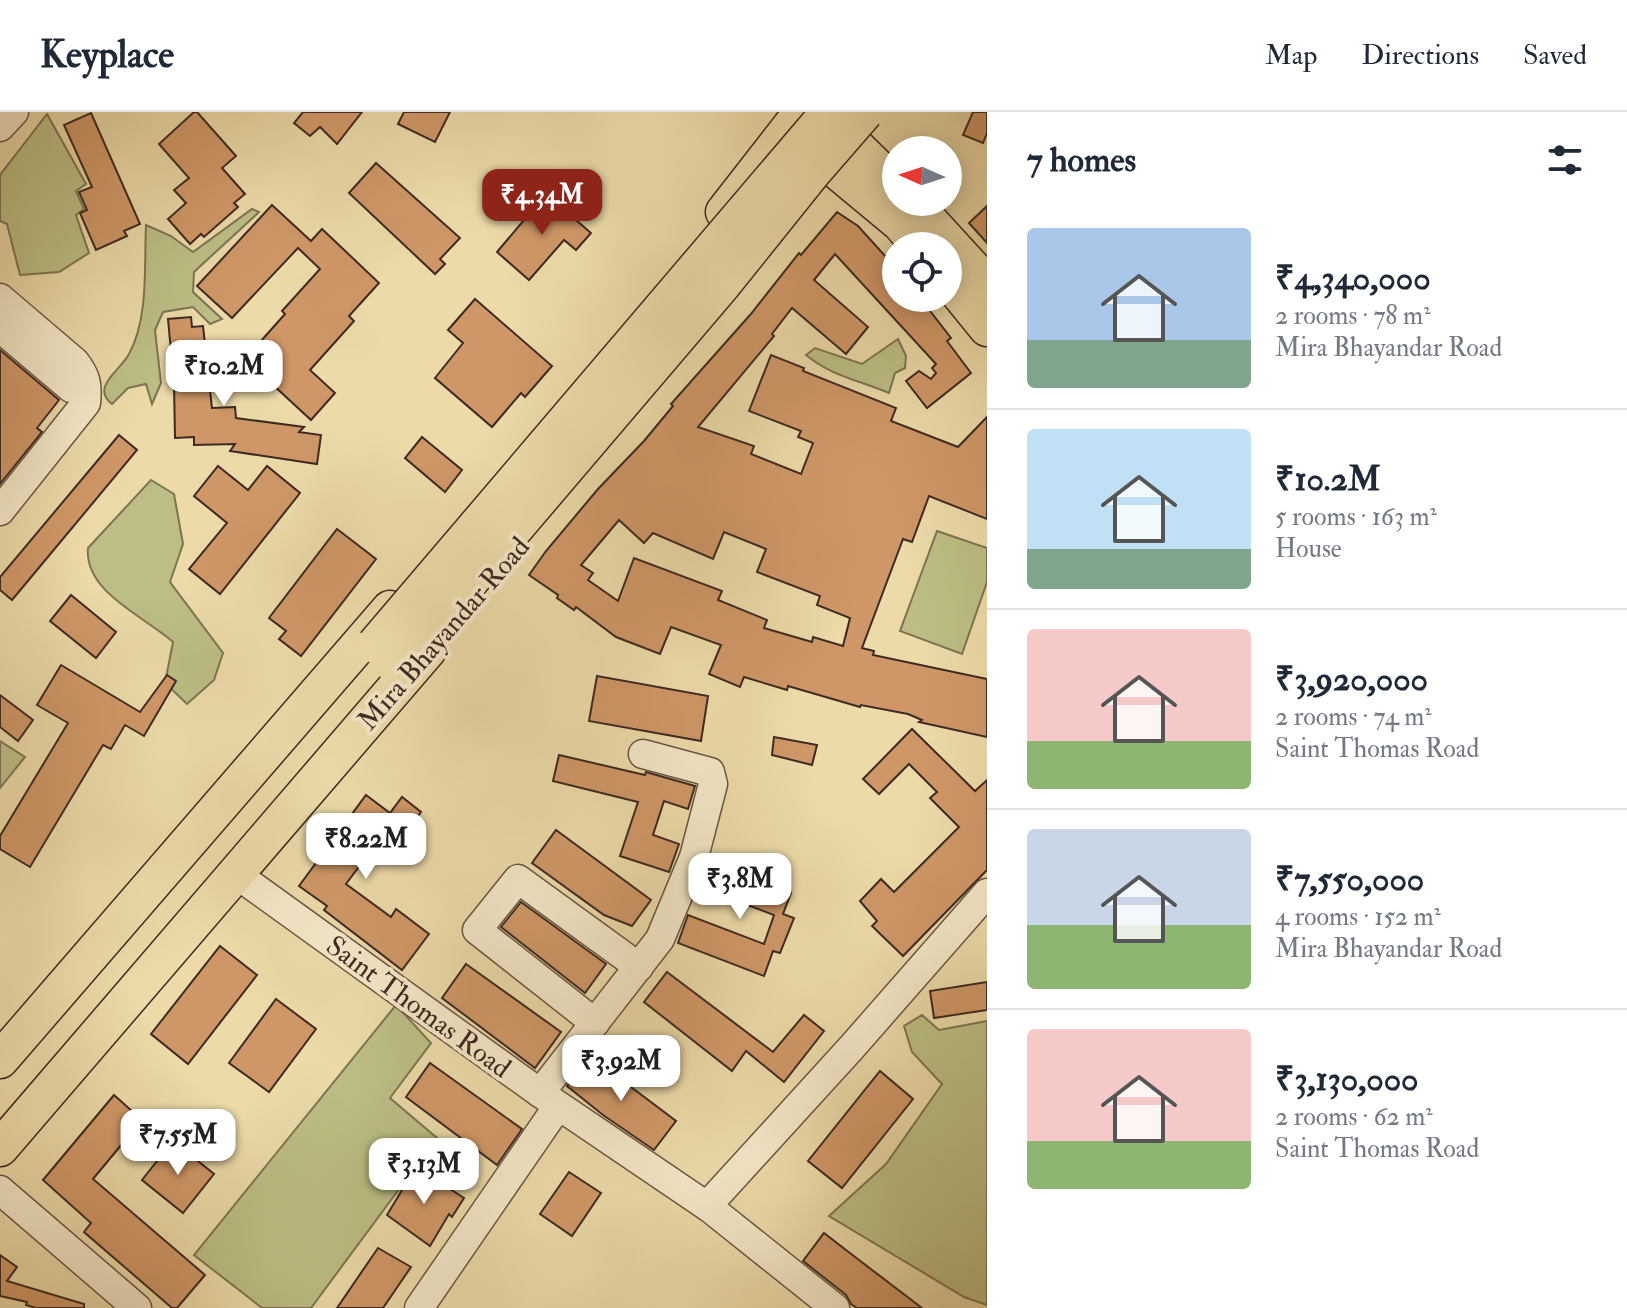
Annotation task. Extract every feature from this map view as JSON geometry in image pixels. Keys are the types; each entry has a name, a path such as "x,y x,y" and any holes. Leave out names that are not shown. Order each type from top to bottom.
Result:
{"main road":[{"path":"820,112 882,172"},
{"path":"330,765 386,656 829,112"},
{"name":"Mira Bhayandar Road","path":"0,1148 741,284 849,139 878,112"},
{"path":"794,121 849,139 908,232"},
{"name":"Mira Bhayandar Road","path":"0,1060 686,260 794,121"},
{"path":"286,729 386,656 723,284 812,173 849,139"},
{"path":"925,216 987,284"},
{"path":"962,297 987,328"}],"street":[{"path":"0,127 14,112"},
{"path":"0,298 48,353 71,388"},
{"path":"0,328 84,374 88,388 86,403 1,509"},
{"path":"419,1308 595,1023 660,939 694,857 713,784 710,772 643,754"},
{"name":"Saint Thomas Road","path":"236,874 549,1100 707,1206 835,1308"},
{"path":"595,1023 477,930 518,879 639,967"},
{"path":"707,1206 987,893"},
{"path":"0,1190 137,1308"}],"green space":[{"path":"47,114 86,184 76,191 84,209 76,215 89,253 59,272 20,275 7,224 0,221 0,175"},
{"path":"252,209 259,212 194,272 193,292 222,319 210,324 193,307 163,312 155,330 161,383 152,404 146,384 128,388 112,404 106,398 106,385 129,354 140,324 146,225 171,236 193,252"},
{"path":"898,339 906,356 905,368 895,373 889,393 836,373 806,355 815,348 862,364"},
{"path":"151,480 174,494 183,544 170,582 223,653 214,680 187,704 165,683 173,642 105,590 89,564 88,548"},
{"path":"937,531 987,548 987,582 962,654 900,631"},
{"path":"0,741 25,757 0,788"},
{"path":"396,1005 431,1043 390,1098 437,1138 311,1308 262,1308 194,1255"},
{"path":"922,1015 939,1030 987,1021 987,1305 964,1297 829,1216 886,1164 942,1084 912,1052 904,1026"}],"building":[{"path":"194,112 236,156 222,168 245,194 234,203 238,207 204,237 201,234 190,244 168,219 186,203 174,190 189,178 159,144"},
{"path":"303,112 362,112 337,144 320,127 310,136 294,123"},
{"path":"404,112 450,112 435,142 398,124"},
{"path":"973,112 987,112 987,133 983,143 963,135"},
{"path":"91,113 140,224 124,231 127,236 96,250 80,213 87,210 79,192 92,187 64,125"},
{"path":"376,163 460,238 440,259 445,264 435,274 349,193"},
{"path":"546,194 591,233 576,250 564,240 529,280 497,252"},
{"path":"272,205 311,241 322,229 379,283 349,316 354,321 310,370 335,393 311,420 245,359 320,269 298,248 232,318 197,286"},
{"path":"987,206 987,243 969,223"},
{"path":"837,212 858,226 882,253 882,305 835,254 814,280 868,327 846,354 792,308 772,334 774,336 698,427 754,446 751,454 801,474 813,443 798,437 801,431 749,411 771,355 896,408 891,421 958,447 987,417 987,519 929,496 912,542 903,539 862,648 874,651 873,655 987,679 987,737 919,722 922,720 908,714 860,707 744,677 740,687 709,674 721,645 671,627 660,654 616,637 576,607 574,610 557,598 558,595 529,575 799,253 801,255","holes":["619,520 644,543 653,533 713,559 724,532 766,549 757,572 820,596 817,605 850,618 843,646 813,637 812,642 764,628 767,620 718,600 722,591 634,558 618,601 588,580 593,573 581,565"]},
{"path":"475,299 552,366 525,397 521,393 492,427 435,378 463,343 448,330"},
{"path":"888,312 931,312 951,338 947,341 971,373 927,408 906,381 919,371 931,379 936,373 932,368 936,364"},
{"path":"191,317 192,327 203,326 212,408 235,407 236,418 304,427 299,432 321,435 317,464 230,451 235,444 194,445 194,437 175,438 168,319"},
{"path":"0,350 59,400 37,428 42,432 0,484"},
{"path":"119,435 137,450 12,600 0,590 0,577"},
{"path":"422,437 462,470 445,492 405,458"},
{"path":"218,466 248,490 267,466 300,493 220,594 189,569 227,523 194,496"},
{"path":"337,529 376,559 301,656 279,639 286,631 269,618"},
{"path":"71,595 116,632 96,658 50,621"},
{"path":"61,665 140,712 167,675 176,681 144,736 125,725 111,749 103,745 30,867 0,849 0,836 68,723 37,705"},
{"path":"597,676 708,696 701,741 589,721"},
{"path":"0,695 33,720 18,741 0,727"},
{"path":"912,729 975,791 987,780 987,870 903,956 872,926 877,921 860,901 881,879 894,892 959,827 930,798 937,792 909,764 879,794 863,779"},
{"path":"774,737 817,745 812,765 772,755"},
{"path":"559,755 645,775 646,772 695,786 688,809 664,801 653,835 679,844 669,872 620,856 638,802 553,781"},
{"path":"366,795 390,813 402,797 421,812 399,842 385,832 346,884 391,917 396,909 429,934 402,970 324,910 327,906 299,886"},
{"path":"556,830 651,900 632,926 604,915 532,863"},
{"path":"710,862 791,893 783,914 794,918 780,953 773,951 764,976 678,943 688,915 764,944 774,915 700,887"},
{"path":"521,902 606,964 585,993 501,927"},
{"path":"220,946 257,975 188,1064 151,1034"},
{"path":"466,964 561,1032 535,1068 442,998"},
{"path":"667,972 773,1052 804,1015 824,1031 784,1082 746,1051 732,1071 644,1002"},
{"path":"987,982 987,1010 934,1018 930,991"},
{"path":"276,999 316,1029 269,1092 229,1063"},
{"path":"590,1056 676,1121 654,1150 567,1086"},
{"path":"430,1063 522,1129 497,1165 406,1097"},
{"path":"880,1071 913,1099 842,1188 808,1161"},
{"path":"114,1095 142,1120 93,1179 205,1275 177,1308 172,1308 84,1232 91,1223 43,1180"},
{"path":"173,1141 214,1174 183,1213 142,1180"},
{"path":"416,1167 464,1198 452,1217 449,1214 430,1246 387,1215"},
{"path":"569,1172 601,1193 572,1236 540,1214"},
{"path":"824,1233 922,1308 857,1308 851,1304 846,1295 803,1261"},
{"path":"378,1248 411,1267 383,1308 337,1308"},
{"path":"0,1255 17,1267 7,1281 84,1304 84,1308 36,1308 26,1305 27,1302 0,1296"}]}
